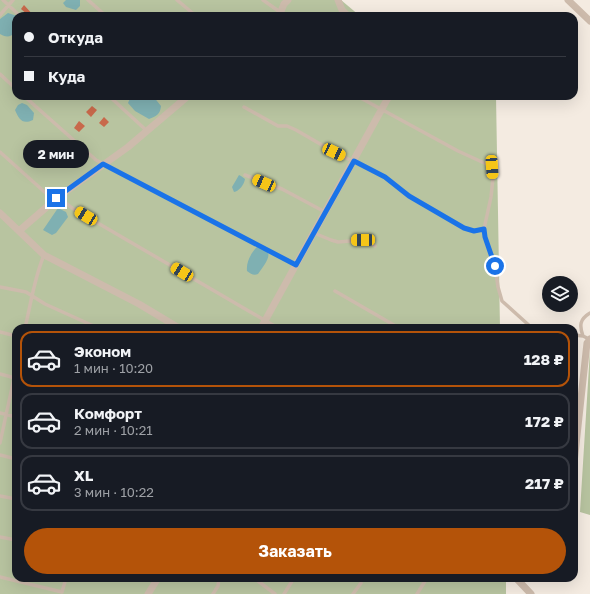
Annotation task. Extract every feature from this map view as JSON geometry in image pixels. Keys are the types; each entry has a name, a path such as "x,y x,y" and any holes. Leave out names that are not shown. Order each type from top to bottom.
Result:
{"street":[{"path":"281,12 284,4 288,0"},
{"path":"338,0 344,12"},
{"path":"568,0 590,20"},
{"path":"19,231 56,198 128,147 183,100"},
{"path":"263,324 387,100"},
{"path":"0,214 44,255 139,304 172,324"},
{"path":"578,426 587,338"},
{"path":"148,594 156,582"},
{"path":"520,582 531,594"}],"lane":[{"path":"3,0 16,12"},
{"path":"0,15 13,0"},
{"path":"88,0 102,12"},
{"path":"177,0 191,12"},
{"path":"263,0 278,12"},
{"path":"0,74 12,85"},
{"path":"28,100 96,160 296,265"},
{"path":"113,100 147,131"},
{"path":"365,100 458,151 492,167 493,178 491,197 484,229 485,237 495,266 502,301 528,324"},
{"path":"244,107 278,126 287,126 296,130 321,145 385,177 409,196 464,228 474,231 484,229"},
{"path":"0,152 49,196 65,201 72,208 270,324"},
{"path":"245,175 282,189 325,212"},
{"path":"314,233 338,242 363,240 375,246"},
{"path":"26,324 33,296 35,276 44,255"},
{"path":"0,287 26,292 45,304 89,324"},
{"path":"335,291 392,324"},
{"path":"587,338 581,329 581,323 583,318 590,313"},
{"path":"0,332 12,335"},
{"path":"0,374 12,377"},
{"path":"0,443 12,390"},
{"path":"0,413 12,416"},
{"path":"0,455 12,458"},
{"path":"0,496 12,498"},
{"path":"0,537 12,539"},
{"path":"0,577 12,580"},
{"path":"19,582 62,593 65,582"},
{"path":"213,594 218,586 218,582"},
{"path":"259,582 275,594"},
{"path":"284,594 292,582"},
{"path":"417,594 424,582"},
{"path":"352,594 361,583"}],"green space":[{"path":"0,0 341,0 355,12 12,12 12,100 496,100 500,324 12,324 12,582 506,582 506,594 0,594"},
{"path":"590,350 590,515 580,512"}],"water":[{"path":"66,0 80,0 80,6 76,10 66,7 63,3"},
{"path":"8,13 12,14 12,35 6,36 0,34 0,19"},
{"path":"129,100 156,100 161,106 159,113 149,119 135,111 128,103"},
{"path":"22,103 27,105 34,113 33,120 26,122 21,120 18,116 15,110 18,105"},
{"path":"239,175 245,179 239,189 234,192 232,187"},
{"path":"58,208 66,212 68,217 56,233 52,235 43,230"},
{"path":"257,247 263,248 267,251 268,258 258,274 254,275 247,271 247,264 249,258"}],"building":[{"path":"24,5 30,12 24,12 21,9"},
{"path":"92,106 97,110 91,117 86,112"},
{"path":"104,117 109,122 104,127 99,123"},
{"path":"79,121 85,126 79,132 74,128"}],"route":[{"path":"56,198 103,164 207,217 296,265 354,161 385,177 409,196 464,228 474,231 484,229 485,237 495,266"}]}
